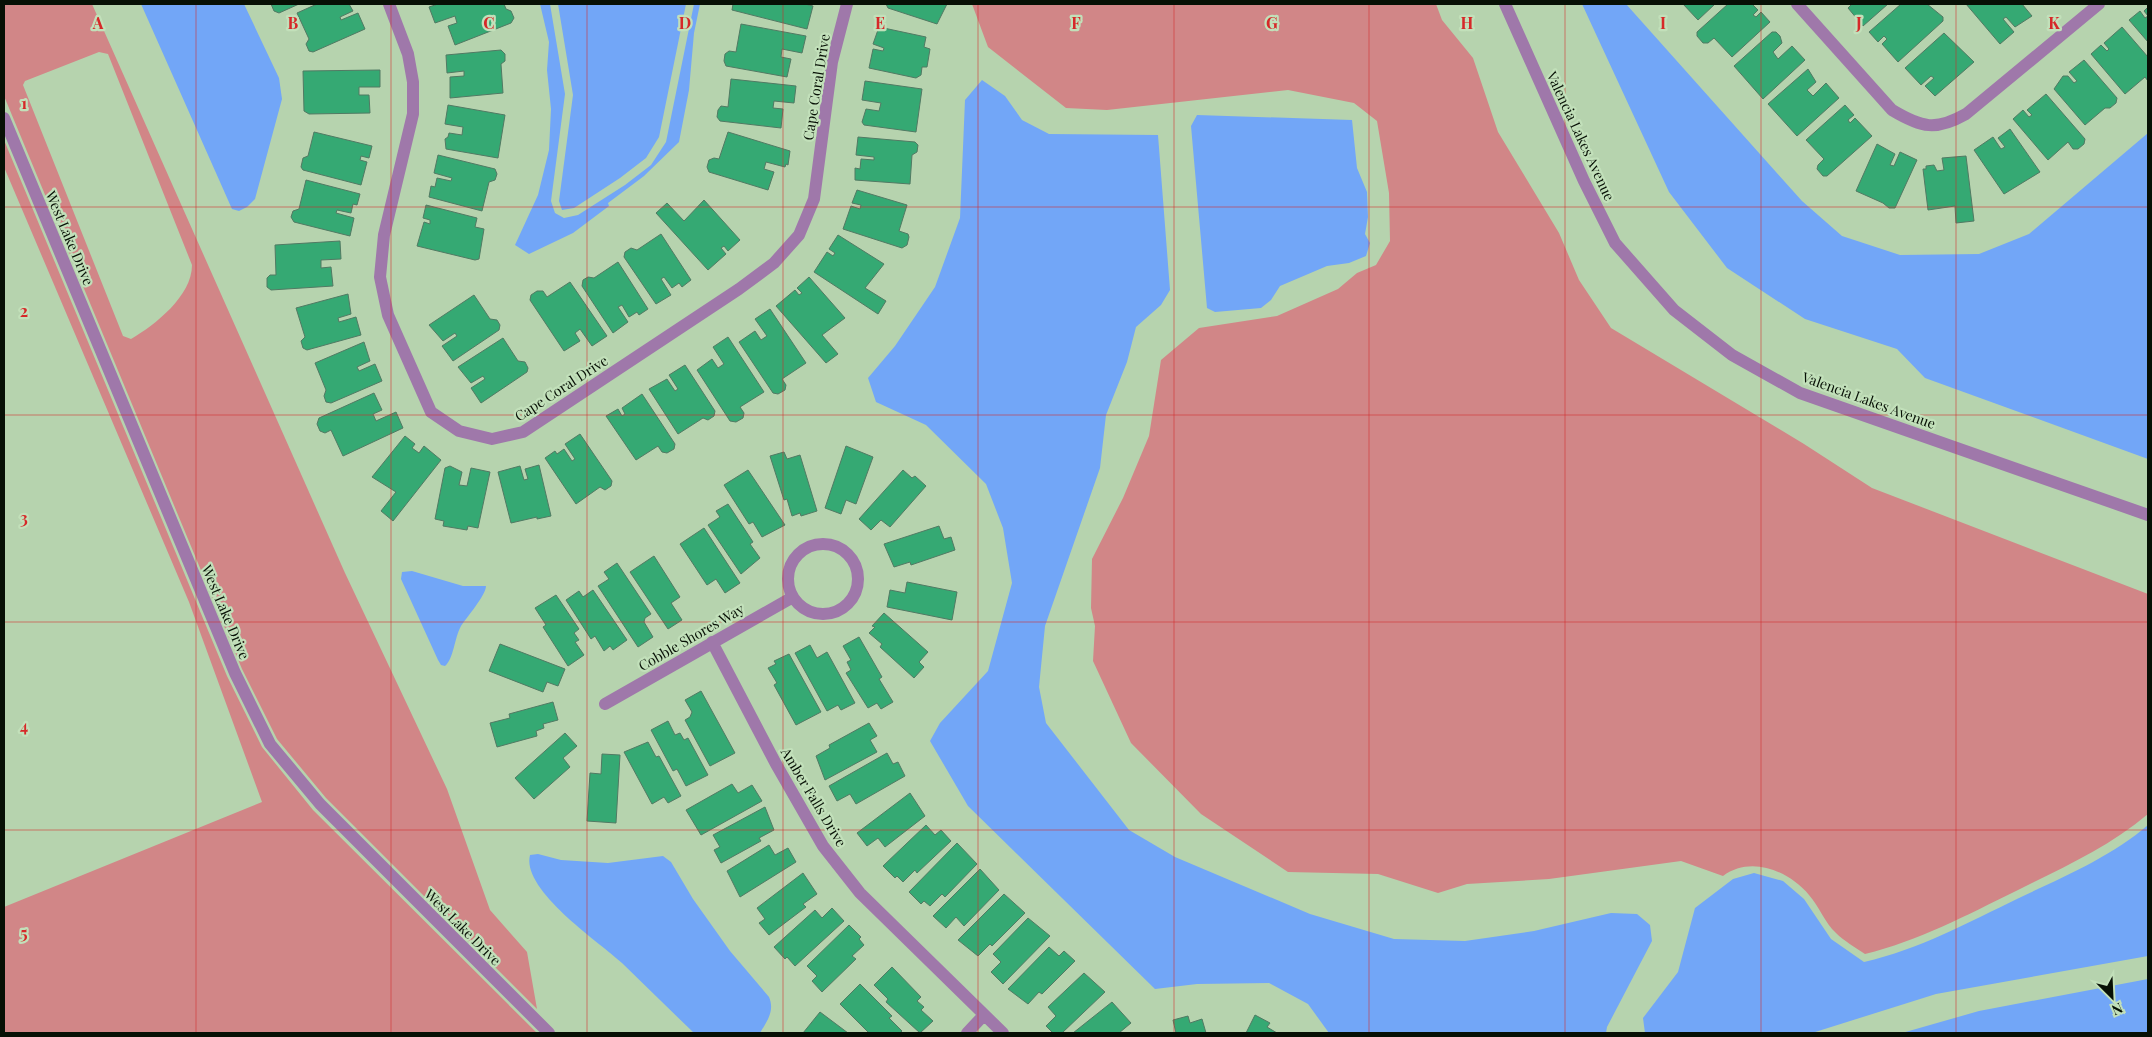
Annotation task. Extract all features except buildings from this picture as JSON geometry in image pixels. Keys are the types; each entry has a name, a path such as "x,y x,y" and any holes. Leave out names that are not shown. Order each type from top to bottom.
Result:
{"street":[{"name":"Cape Coral Drive","path":"389,4 408,54 414,82 413,114 384,235 380,277 388,315 431,412 459,431 492,439 523,432 740,289 774,263 800,234 814,199 832,62 847,4"},
{"name":"Valencia Lakes Avenue","path":"1505,4 1584,181 1615,243 1674,310 1732,355 1800,393 2148,515"},
{"path":"1796,4 1892,110 1911,121 1926,125 1947,125 1966,114 2098,4"},
{"name":"West Lake Drive","path":"4,118 235,673 270,744 320,804 549,1033"},
{"path":"830,544 841,548 850,556 856,566 858,583 852,599 844,607 834,612 822,614 811,612 801,606 793,597 788,575 798,554 808,547 830,544"},
{"name":"Cobble Shores Way","path":"605,704 793,597"},
{"name":"Amber Falls Drive","path":"712,642 776,764 823,846 860,893 1002,1033"},
{"path":"967,1033 984,1015"}],"shaded area":[{"path":"4,4 92,4 345,573 447,789 490,910 527,952 537,1009 326,798 277,739 242,669 4,96","holes":["99,52 108,54 192,265 186,288 179,298 161,318 131,339 123,336 23,85 25,81"]},
{"path":"972,4 1436,4 1442,20 1473,58 1498,132 1559,233 1579,280 1611,328 1804,444 1872,488 2148,594 2148,814 2101,847 2016,891 1923,935 1865,954 1842,939 1832,929 1813,899 1801,886 1780,873 1757,866 1734,870 1723,876 1681,861 1549,879 1467,884 1438,893 1378,874 1288,872 1201,814 1131,743 1093,661 1095,626 1091,608 1092,559 1123,498 1149,436 1161,360 1199,328 1277,316 1338,289 1357,273 1376,265 1390,241 1389,193 1377,121 1354,103 1288,90 1107,110 1066,108 988,47"},
{"path":"4,140 227,676 262,747 313,810 537,1033 4,1033 4,907 262,802 189,602 4,167"}],"water":[{"path":"141,4 244,4 279,78 282,99 255,199 247,207 239,211 232,209"},
{"path":"540,4 550,4 565,94 551,201 555,213 564,218 578,215 625,185 651,165 666,142 694,4 700,4 694,33 689,90 679,142 644,176 573,233 529,254 515,245 538,195 549,150 551,109 547,70 549,42"},
{"path":"558,4 686,4 659,137 646,158 620,178 574,208 562,210 559,201 573,95"},
{"path":"1582,4 1626,4 1802,201 1842,236 1900,255 1979,254 2029,234 2148,133 2148,459 1925,378 1897,349 1805,319 1727,268 1669,192"},
{"path":"982,80 1005,96 1022,120 1049,134 1158,135 1170,290 1161,305 1136,327 1127,362 1106,415 1100,468 1045,626 1039,687 1046,723 1129,830 1175,857 1310,914 1394,939 1465,941 1534,931 1611,913 1637,914 1650,925 1652,941 1607,1027 1606,1033 1329,1033 1308,1004 1269,983 1197,984 1155,989 968,806 930,741 940,723 988,671 1012,583 1003,528 986,484 926,425 876,402 868,378 895,346 935,287 960,218 965,100"},
{"path":"1197,115 1352,120 1357,168 1367,192 1368,217 1365,234 1370,243 1366,256 1349,263 1327,266 1280,286 1271,300 1261,308 1215,312 1207,308 1191,126"},
{"path":"412,571 463,586 486,586 480,600 461,626 448,663 445,666 441,665 438,660 401,579 402,572"},
{"path":"2148,825 2148,956 1936,994 1812,1033 1645,1033 1643,1018 1678,972 1695,908 1733,879 1754,873 1783,881 1804,899 1831,939 1864,962 1885,957 1924,943 2069,874 2103,857"},
{"path":"538,854 561,860 608,863 663,856 671,862 693,899 730,951 769,997 771,1011 760,1033 694,1033 622,963 580,929 549,899 537,884 530,869 530,855"},
{"path":"2148,979 2148,1033 1902,1033 1979,1011"}]}
